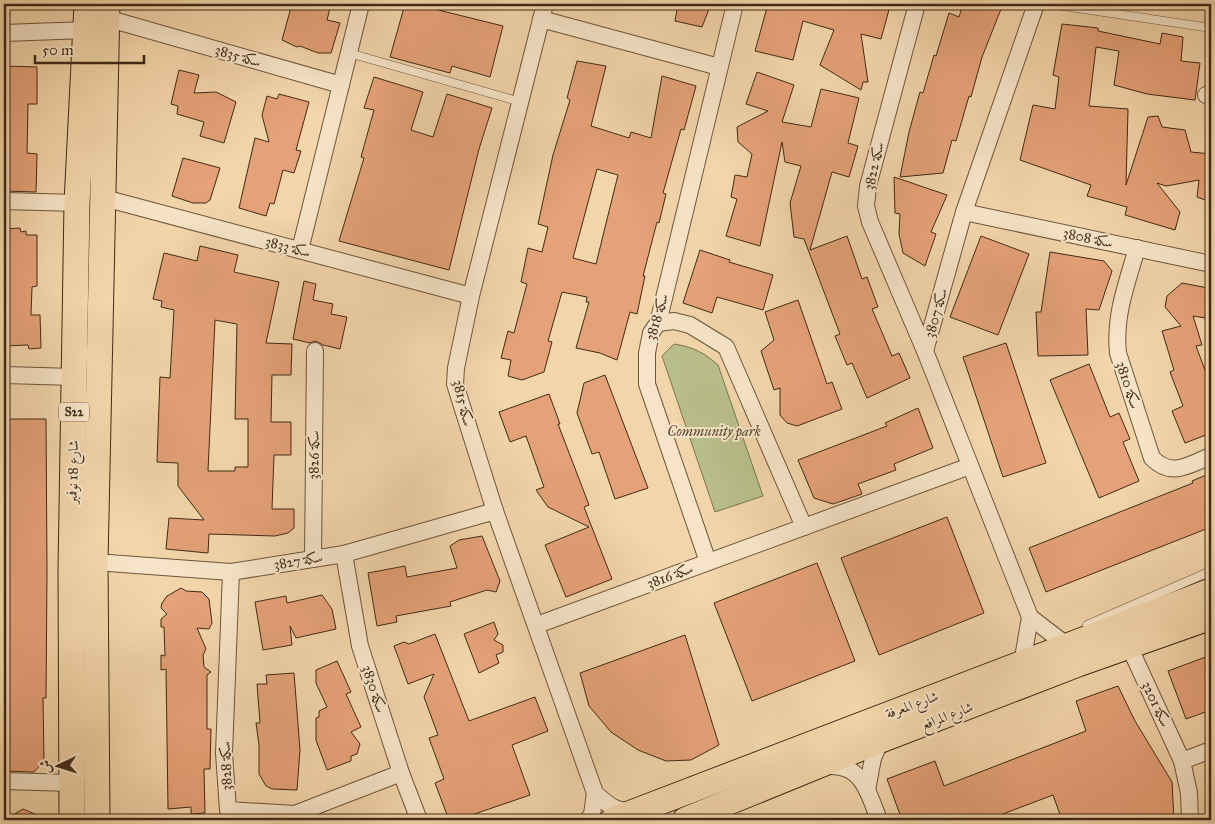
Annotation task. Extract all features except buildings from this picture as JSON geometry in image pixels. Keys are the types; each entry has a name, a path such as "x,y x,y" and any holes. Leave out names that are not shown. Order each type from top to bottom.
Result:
{"main road":[{"name":"شارع 18 نوفمبر","path":"97,14 104,198 95,562 97,820"},
{"name":"شارع 18 نوفمبر","path":"72,820 71,578 77,204 97,14"},
{"name":"شارع المعرفة","path":"613,820 852,727 1022,664 1069,637 1211,590"},
{"name":"شارع المرافع","path":"685,820 881,740 1130,646 1207,622"}],"street":[{"path":"300,250 361,4"},
{"name":"سكة 3818","path":"708,562 647,384 647,352 651,333 658,323 718,67 735,4"},
{"name":"سكة 3822","path":"917,4 868,186 866,206 870,222 925,351"},
{"name":"سكة 3807","path":"1030,618 925,351 964,212 1036,4"},
{"path":"543,12 718,67"},
{"name":"سكة 3815","path":"543,12 471,296 456,368 455,384 495,512 537,625 595,793"},
{"name":"سكة 3835","path":"4,34 97,14 341,85"},
{"name":"سكة 3833","path":"104,198 471,296"},
{"path":"4,201 77,204"},
{"name":"سكة 3808","path":"964,212 1211,264"},
{"name":"سكة 3810","path":"1137,248 1117,319 1116,336 1118,353 1152,458 1162,468 1176,470 1211,456"},
{"path":"658,323 674,321 690,324 726,347 804,527"},
{"name":"سكة 3826","path":"313,559 315,351"},
{"path":"4,376 75,377"},
{"name":"سكة 3816","path":"537,625 970,466"},
{"name":"سكة 3827","path":"95,562 231,572 344,554 495,512"},
{"name":"سكة 3830","path":"344,554 360,646 401,773 419,820"},
{"name":"سكة 3828","path":"231,572 224,752 228,810 295,814 401,773"},
{"path":"1022,664 1030,618 1069,637"},
{"name":"سكة 3201","path":"1130,646 1182,761 1189,793 1190,820"},
{"path":"867,790 873,758 881,740"},
{"path":"1182,761 1211,750"},
{"path":"819,765 846,768 856,775 867,790 879,820"},
{"path":"4,781 71,783"},
{"path":"595,793 609,806 620,812 638,811"},
{"path":"588,820 592,814 595,793"}],"lane":[{"path":"1050,4 1211,28"},
{"path":"349,53 521,102"},
{"path":"1069,637 1211,571"}],"green space":[{"name":"Community park","path":"674,344 698,351 718,365 763,496 715,512 662,356"}]}
